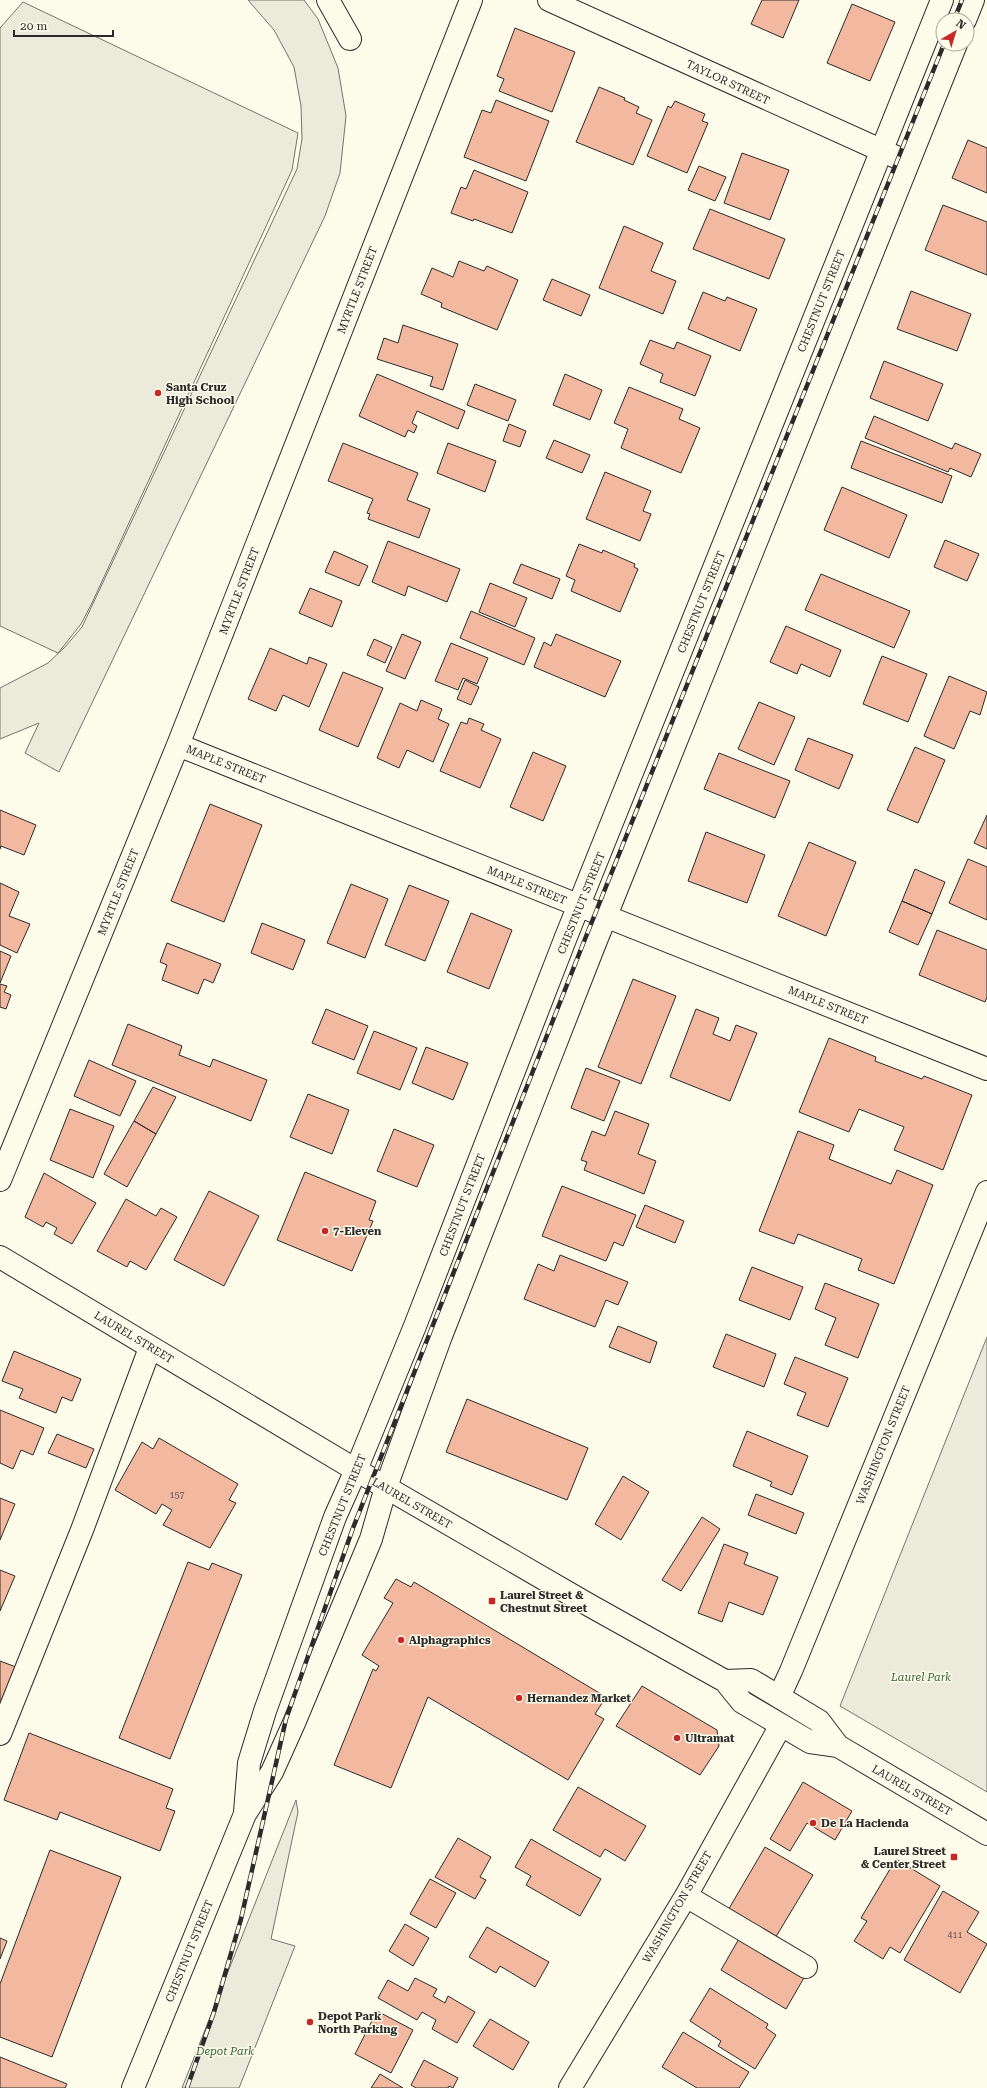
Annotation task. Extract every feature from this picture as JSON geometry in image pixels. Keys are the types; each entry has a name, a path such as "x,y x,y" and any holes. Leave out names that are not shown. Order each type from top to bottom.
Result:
{"street":[{"path":"328,0 350,39"},
{"name":"MYRTLE STREET","path":"0,1180 178,745 471,0"},
{"name":"TAYLOR STREET","path":"549,0 907,162"},
{"name":"CHESTNUT STREET","path":"245,1814 249,1763 264,1710 335,1517 356,1470 415,1326 580,906 942,0"},
{"path":"968,12 973,0"},
{"name":"CHESTNUT STREET","path":"133,2088 245,1814 272,1772 371,1539 386,1487 444,1329 606,917 907,162 953,52"},
{"name":"MAPLE STREET","path":"178,745 987,1069"},
{"name":"WASHINGTON STREET","path":"778,1697 791,1671 979,1233 987,1192"},
{"name":"LAUREL STREET","path":"0,1257 356,1470 589,1605 725,1681 742,1702 810,1742 838,1746"},
{"path":"0,1734 82,1530 150,1348"},
{"name":"LAUREL STREET","path":"725,1681 751,1680 819,1721 838,1746 987,1834"},
{"name":"WASHINGTON STREET","path":"570,2088 686,1896 781,1725"},
{"path":"686,1896 806,1967"}],"green space":[{"path":"248,0 304,0 318,19 338,68 346,116 340,173 325,216 59,772 25,753 39,723 0,739 0,688 48,663 65,647 82,627 297,169 302,139 301,106 294,67 274,30"},
{"path":"23,2 298,133 292,170 92,603 81,624 58,653 0,626 0,28"},
{"name":"Laurel Park","path":"987,1337 987,1792 840,1706"},
{"name":"Depot Park","path":"296,1800 298,1812 271,1939 295,1946 243,2078 239,2088 182,2088"}],"building":[{"path":"762,0 799,0 783,38 751,24"},
{"path":"852,4 895,22 870,81 827,63"},
{"path":"515,28 575,52 552,112 499,91 504,79 497,76"},
{"path":"599,87 625,98 624,100 639,107 636,113 652,120 633,165 576,142"},
{"path":"496,100 549,121 526,181 464,157 482,110 491,113"},
{"path":"675,101 705,114 702,121 708,123 687,173 647,156 668,106 671,108"},
{"path":"968,140 987,148 987,193 952,178"},
{"path":"742,153 789,170 770,220 724,203"},
{"path":"699,166 726,177 715,201 688,190"},
{"path":"474,170 528,192 512,233 474,219 473,221 451,213 461,187 466,189"},
{"path":"943,205 987,222 987,275 925,250"},
{"path":"710,209 785,239 769,279 693,249"},
{"path":"624,226 663,243 651,271 676,281 663,314 599,288"},
{"path":"459,261 484,271 487,266 518,280 497,330 441,307 442,303 421,294 432,268 453,277"},
{"path":"552,279 590,295 581,316 543,300"},
{"path":"911,291 971,314 957,351 897,329"},
{"path":"703,292 725,301 727,297 757,309 740,351 688,329"},
{"path":"403,325 458,344 443,390 430,386 433,377 377,359 384,338 398,343"},
{"path":"650,340 674,349 677,342 711,356 695,396 660,382 663,374 640,364"},
{"path":"884,361 943,384 928,421 870,398"},
{"path":"377,374 465,411 458,429 417,411 412,423 417,426 414,433 408,430 405,437 359,416"},
{"path":"565,374 602,390 590,420 553,405"},
{"path":"475,384 516,400 508,421 467,405"},
{"path":"629,387 683,409 679,419 700,428 681,473 621,448 628,429 614,423"},
{"path":"874,416 952,449 955,443 981,454 971,477 950,468 948,472 865,438"},
{"path":"509,424 526,431 520,447 503,441"},
{"path":"554,440 590,455 582,473 546,458"},
{"path":"861,441 952,476 942,503 851,468"},
{"path":"343,443 418,473 407,500 430,509 419,538 368,519 370,514 367,513 373,499 328,481"},
{"path":"448,443 496,461 485,492 437,473"},
{"path":"605,472 651,491 643,511 651,514 640,541 586,519"},
{"path":"842,487 907,515 889,558 824,530"},
{"path":"945,540 979,554 967,581 934,567"},
{"path":"388,541 460,569 447,602 408,586 405,596 372,582"},
{"path":"579,544 602,553 603,550 635,564 634,567 638,569 620,612 571,591 575,580 566,576"},
{"path":"334,551 368,566 359,586 325,572"},
{"path":"521,564 560,579 552,599 513,583"},
{"path":"821,574 910,611 894,648 805,610"},
{"path":"490,583 527,598 515,627 479,612"},
{"path":"310,588 342,601 332,627 299,613"},
{"path":"471,611 535,638 524,665 460,638"},
{"path":"786,626 841,650 830,677 801,664 797,674 770,662"},
{"path":"402,634 421,642 405,679 386,671"},
{"path":"556,634 621,661 605,697 534,667 544,642 551,646"},
{"path":"374,639 392,647 385,663 367,655"},
{"path":"451,643 488,658 477,684 463,678 458,690 435,681"},
{"path":"270,648 307,664 309,657 327,664 309,707 283,695 276,711 248,699"},
{"path":"882,656 927,674 908,722 863,704"},
{"path":"343,672 383,688 358,747 319,730"},
{"path":"949,676 987,692 980,715 970,711 954,749 924,736"},
{"path":"465,680 479,687 471,705 457,699"},
{"path":"421,700 442,709 438,719 449,724 433,762 407,750 399,768 377,758 400,703 417,711"},
{"path":"759,702 795,717 774,765 738,749"},
{"path":"469,718 484,724 481,730 501,739 480,788 440,771 461,722 467,724"},
{"path":"808,738 853,755 839,789 795,770"},
{"path":"915,747 945,760 918,823 887,810"},
{"path":"533,752 566,766 543,821 510,807"},
{"path":"719,753 790,781 775,818 704,789"},
{"path":"210,804 262,825 224,922 171,901"},
{"path":"0,810 36,825 24,855 1,846 0,849"},
{"path":"987,815 987,849 974,843"},
{"path":"706,832 765,855 747,903 688,881"},
{"path":"809,842 856,862 826,936 778,916"},
{"path":"968,859 987,867 987,920 949,903"},
{"path":"915,869 945,882 932,914 902,901"},
{"path":"0,883 19,892 9,916 30,924 17,953 0,945"},
{"path":"351,884 388,899 365,958 327,943"},
{"path":"409,885 449,901 425,961 385,945"},
{"path":"902,901 932,914 918,945 889,932"},
{"path":"471,913 512,930 489,989 447,972"},
{"path":"262,923 305,940 293,970 251,953"},
{"path":"937,930 987,950 987,997 985,1002 919,975"},
{"path":"167,943 221,964 213,983 204,979 198,994 162,980 167,965 160,962"},
{"path":"0,951 11,956 0,983"},
{"path":"633,979 676,996 641,1084 598,1067"},
{"path":"0,984 7,986 4,992 11,995 6,1009 0,1007"},
{"path":"326,1009 368,1026 354,1060 312,1043"},
{"path":"696,1009 719,1018 713,1034 730,1041 736,1025 757,1033 730,1101 670,1077"},
{"path":"128,1024 182,1046 179,1055 210,1067 213,1059 267,1080 251,1121 112,1065"},
{"path":"374,1031 417,1048 400,1090 357,1073"},
{"path":"829,1038 876,1057 875,1061 922,1079 924,1076 972,1095 943,1170 894,1150 904,1127 859,1109 849,1132 799,1112"},
{"path":"426,1047 468,1063 453,1100 412,1083"},
{"path":"89,1060 136,1081 120,1116 74,1096"},
{"path":"586,1068 620,1081 604,1121 571,1108"},
{"path":"153,1087 176,1097 156,1134 134,1121"},
{"path":"308,1094 349,1110 332,1154 290,1137"},
{"path":"70,1109 114,1126 93,1178 50,1160"},
{"path":"615,1111 649,1124 638,1154 656,1161 644,1194 584,1170 587,1162 581,1160 592,1131 605,1136"},
{"path":"134,1121 156,1134 127,1187 104,1174"},
{"path":"394,1129 434,1145 417,1187 377,1171"},
{"path":"798,1131 834,1145 829,1159 891,1184 897,1170 933,1185 894,1284 858,1270 862,1259 798,1234 794,1244 759,1231"},
{"name":"7-Eleven","path":"305,1172 376,1201 369,1220 373,1221 352,1271 277,1240"},
{"path":"44,1173 96,1203 72,1244 54,1234 57,1228 46,1222 43,1227 25,1217"},
{"path":"562,1186 636,1215 623,1246 614,1242 606,1261 542,1236"},
{"path":"209,1191 259,1216 224,1286 174,1260"},
{"path":"126,1199 156,1216 161,1208 177,1217 146,1270 130,1261 127,1267 97,1251"},
{"path":"645,1205 684,1221 675,1243 636,1227"},
{"path":"560,1255 628,1282 618,1305 606,1300 595,1327 524,1299 538,1264 554,1271"},
{"path":"752,1267 803,1287 790,1320 739,1300"},
{"path":"825,1283 879,1304 858,1358 825,1345 836,1318 815,1309"},
{"path":"618,1326 657,1342 650,1363 609,1347"},
{"path":"726,1334 776,1354 764,1387 713,1367"},
{"path":"14,1351 81,1379 72,1401 62,1397 56,1413 19,1398 23,1389 2,1381"},
{"path":"795,1357 848,1378 828,1427 797,1415 806,1393 784,1384"},
{"path":"467,1399 588,1448 567,1500 446,1452"},
{"path":"0,1410 44,1428 33,1455 21,1450 13,1469 0,1463"},
{"path":"747,1431 808,1456 792,1495 770,1486 772,1482 733,1466"},
{"path":"57,1434 94,1449 86,1468 48,1453"},
{"path":"159,1438 238,1484 229,1500 236,1503 210,1548 163,1525 172,1510 162,1504 156,1514 115,1490 142,1442 153,1449"},
{"path":"623,1476 649,1492 621,1540 595,1524"},
{"path":"756,1494 804,1513 796,1534 748,1515"},
{"path":"0,1498 15,1504 0,1540"},
{"path":"702,1517 720,1529 681,1591 662,1580"},
{"path":"724,1544 748,1553 744,1564 778,1577 763,1615 729,1602 722,1622 698,1613"},
{"path":"188,1562 209,1570 212,1563 242,1575 170,1759 119,1738"},
{"path":"0,1570 15,1576 0,1611"},
{"path":"396,1579 411,1587 414,1582 606,1697 595,1714 604,1719 568,1780 428,1697 391,1788 334,1765 373,1669 376,1671 379,1666 362,1655 393,1603 384,1598"},
{"path":"0,1661 16,1667 0,1706"},
{"name":"Ultramat","path":"642,1686 717,1730 719,1746 700,1775 616,1726"},
{"path":"29,1733 173,1789 166,1808 175,1811 160,1851 60,1812 57,1820 4,1800"},
{"path":"803,1782 852,1811 835,1840 807,1823 790,1851 770,1839"},
{"path":"578,1787 646,1826 625,1861 605,1849 600,1857 553,1830"},
{"path":"458,1838 491,1857 480,1877 486,1880 475,1899 435,1877"},
{"path":"531,1839 601,1879 580,1916 526,1885 531,1876 515,1867"},
{"path":"765,1847 813,1875 774,1940 727,1912"},
{"path":"50,1850 121,1877 52,2057 0,2037 0,1984"},
{"path":"896,1859 940,1886 900,1953 890,1947 883,1959 854,1941 867,1921 861,1918"},
{"path":"430,1879 456,1893 436,1928 410,1914"},
{"path":"943,1891 979,1912 967,1932 987,1944 960,1993 904,1960"},
{"path":"405,1924 429,1938 413,1966 389,1951"},
{"path":"487,1927 549,1962 535,1987 500,1966 496,1973 469,1957"},
{"path":"740,1937 805,1976 786,2009 721,1970"},
{"path":"0,1938 7,1941 0,1959"},
{"path":"415,1978 437,1989 433,1996 445,2003 448,1996 475,2012 457,2043 432,2029 436,2020 422,2012 417,2020 378,1998 388,1980 408,1991"},
{"path":"710,1988 768,2024 766,2028 776,2035 755,2069 718,2046 721,2041 690,2021"},
{"path":"377,2011 413,2030 391,2073 355,2054"},
{"path":"490,2019 529,2042 513,2070 473,2046"},
{"path":"683,2032 749,2072 739,2088 697,2088 662,2067"},
{"path":"0,2057 67,2084 65,2088 0,2088"},
{"path":"424,2060 458,2078 453,2088 449,2086 448,2088 416,2088 411,2085"},
{"path":"380,2074 403,2088 371,2088"}],"railway":[{"path":"957,12 962,0"},
{"path":"187,2088 214,2012 241,1919 286,1719 353,1528 583,944 941,52"}],"place":[{"name":"Santa Cruz High School","path":"158,393"},
{"name":"7-Eleven","path":"325,1231"},
{"name":"Laurel Street & Chestnut Street","path":"492,1601"},
{"name":"Alphagraphics","path":"401,1640"},
{"name":"Hernandez Market","path":"519,1698"},
{"name":"Ultramat","path":"677,1738"},
{"name":"De La Hacienda","path":"813,1823"},
{"name":"Laurel Street & Center Street","path":"954,1857"},
{"name":"Depot Park North Parking","path":"310,2022"}]}
